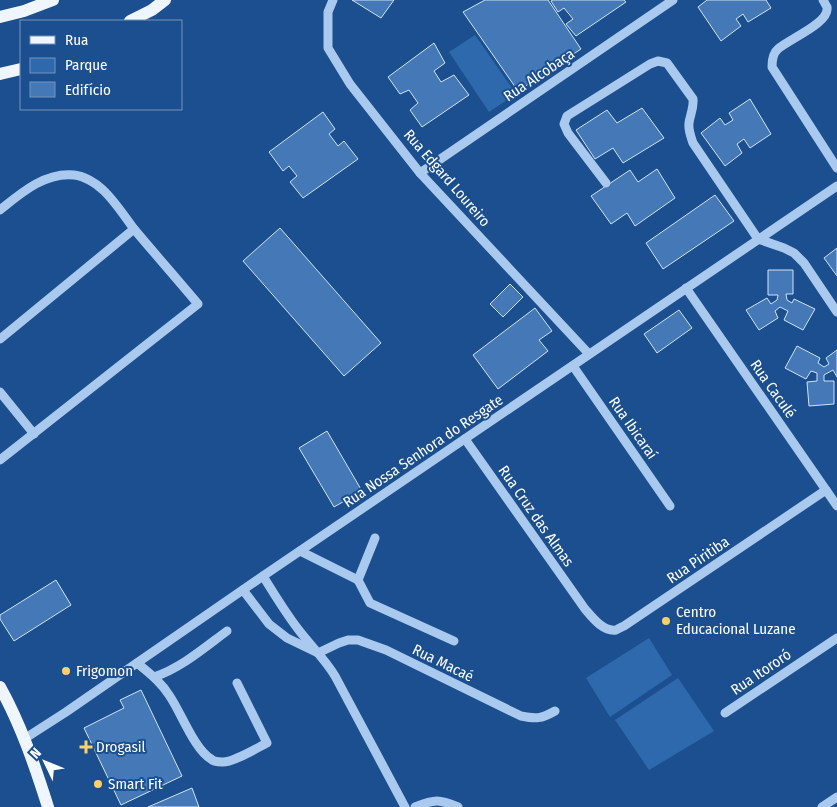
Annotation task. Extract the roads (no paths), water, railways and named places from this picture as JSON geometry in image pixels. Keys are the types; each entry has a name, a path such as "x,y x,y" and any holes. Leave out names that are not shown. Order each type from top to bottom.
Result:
{"main road":[{"path":"0,17 54,0"},
{"path":"132,20 152,10 165,0"},
{"path":"0,74 20,69"},
{"path":"0,687 24,739 48,807"}],"street":[{"name":"Rua Edgard Loureiro","path":"333,0 328,12 328,48 350,84 420,173 589,354"},
{"name":"Rua Alcobaça","path":"420,173 673,0"},
{"path":"823,0 827,6 826,15 819,22 777,50 772,67 837,168"},
{"path":"606,183 568,133 564,124 567,116 642,68 658,61 667,62 693,99 694,106 689,124 689,132 693,143 758,239 794,253 804,263 837,312"},
{"path":"0,210 18,195 38,183 58,175 75,175 89,180 104,190 134,229 198,304 0,460"},
{"name":"Rua Nossa Senhora do Resgate","path":"24,739 837,186"},
{"path":"0,339 134,229"},
{"name":"Rua Caculé","path":"686,288 837,506"},
{"name":"Rua Ibicaraí","path":"573,366 670,506"},
{"path":"0,392 34,434"},
{"name":"Rua Cruz das Almas","path":"465,439 585,609"},
{"name":"Rua Piritiba","path":"585,609 600,625 607,629 614,630 624,626 826,490"},
{"path":"358,580 375,538"},
{"path":"300,551 358,580 370,603 454,641"},
{"path":"263,576 287,615 327,662 405,807"},
{"path":"242,590 269,624 287,638 318,653"},
{"path":"154,677 176,668 227,631"},
{"name":"Rua Itororó","path":"725,713 837,638"},
{"name":"Rua Macaé","path":"318,653 348,640 358,640 386,650 521,716 534,719 545,717 554,712"},
{"path":"137,663 154,677 168,693 203,752 211,760 223,763 267,743 237,683"},
{"path":"822,807 837,797"},
{"path":"415,807 439,800 458,807"}],"place":[{"name":"Centro Educacional Luzane","path":"666,621"},
{"name":"Frigomon","path":"66,671"},
{"name":"Drogasil","path":"86,747"},
{"name":"Smart Fit","path":"98,784"}]}
